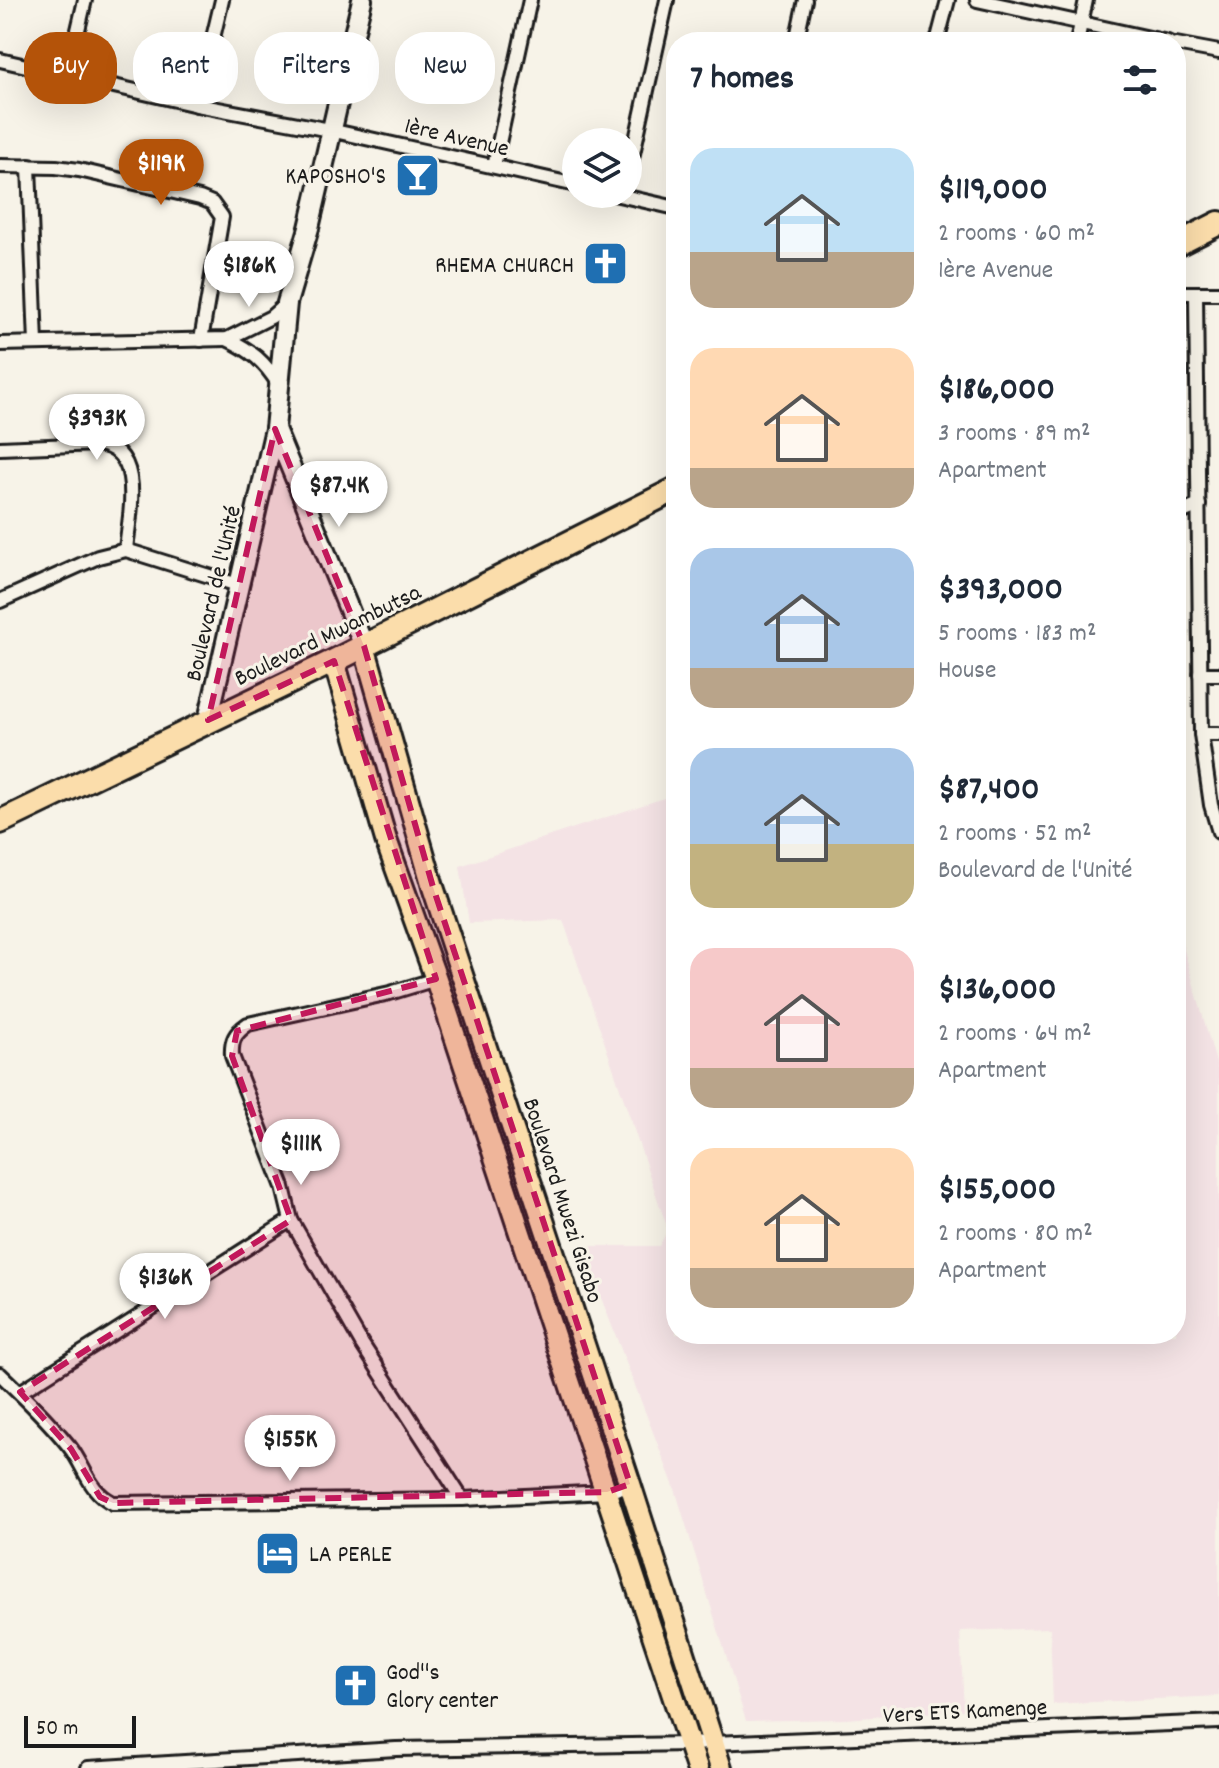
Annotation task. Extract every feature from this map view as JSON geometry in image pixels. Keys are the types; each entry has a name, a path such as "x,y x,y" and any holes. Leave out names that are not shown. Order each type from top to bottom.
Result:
{"highway":[{"path":"1186,240 1219,223"},
{"name":"Boulevard Mwambutsa","path":"0,822 334,661 666,494"}],"main road":[{"name":"Boulevard Mwezi Gisabo","path":"364,646 433,887 721,1768"},
{"path":"334,661 386,840 436,979 697,1768"},
{"path":"526,1254 551,1245"}],"street":[{"path":"78,32 85,0"},
{"path":"197,105 222,0"},
{"name":"Boulevard de l'Unité","path":"208,720 275,429 287,303 309,228 362,0"},
{"path":"494,166 530,0"},
{"path":"639,128 667,0"},
{"path":"798,32 805,0"},
{"path":"940,32 948,0"},
{"path":"977,0 1120,32"},
{"path":"1079,32 1086,0"},
{"path":"1186,46 1219,52"},
{"name":"1ère Avenue","path":"0,60 24,66"},
{"name":"1ère Avenue","path":"117,88 330,130 562,182"},
{"path":"0,166 79,170 212,203 222,217 201,340"},
{"path":"29,166 36,343"},
{"path":"642,200 666,206"},
{"path":"1186,294 1219,293"},
{"path":"1196,294 1201,734 1211,805 1219,832"},
{"path":"0,344 227,339 271,317 287,303"},
{"path":"227,339 258,357 279,385"},
{"name":"Boulevard de l'Unité","path":"275,429 364,646"},
{"path":"0,448 97,444 110,445 121,452 132,485 126,550"},
{"path":"1186,511 1199,505"},
{"path":"0,601 98,557 126,550 238,585"},
{"path":"1200,674 1219,674"},
{"path":"1201,734 1219,734"},
{"path":"436,979 390,993 248,1024 237,1031 231,1042 232,1056 283,1187 291,1220 362,1344 462,1499"},
{"path":"20,1392 291,1220"},
{"path":"0,1374 71,1449 100,1497 113,1503 462,1499 607,1492 630,1484"},
{"name":"Vers ETS Kamenge","path":"88,1768 396,1749 689,1744 1219,1722"}],"highlighted area":[{"path":"275,429 364,646 433,887 630,1484 607,1492 113,1503 100,1497 71,1449 20,1392 291,1220 232,1056 237,1031 436,979 334,661 208,720"}],"shaded area":[{"path":"666,797 666,1224 563,920 469,923 460,866"},
{"path":"1186,957 1219,1073 1219,1696 1053,1704 1050,1628 960,1631 964,1710 846,1719 746,1721 675,1489 581,1246 659,1246 666,1234 666,1344 1186,1344"}],"place":[{"name":"KAPOSHO'S","path":"417,175"},
{"name":"RHEMA CHURCH","path":"605,264"},
{"name":"LA PERLE","path":"278,1553"},
{"name":"God''s Glory center","path":"355,1685"}]}
